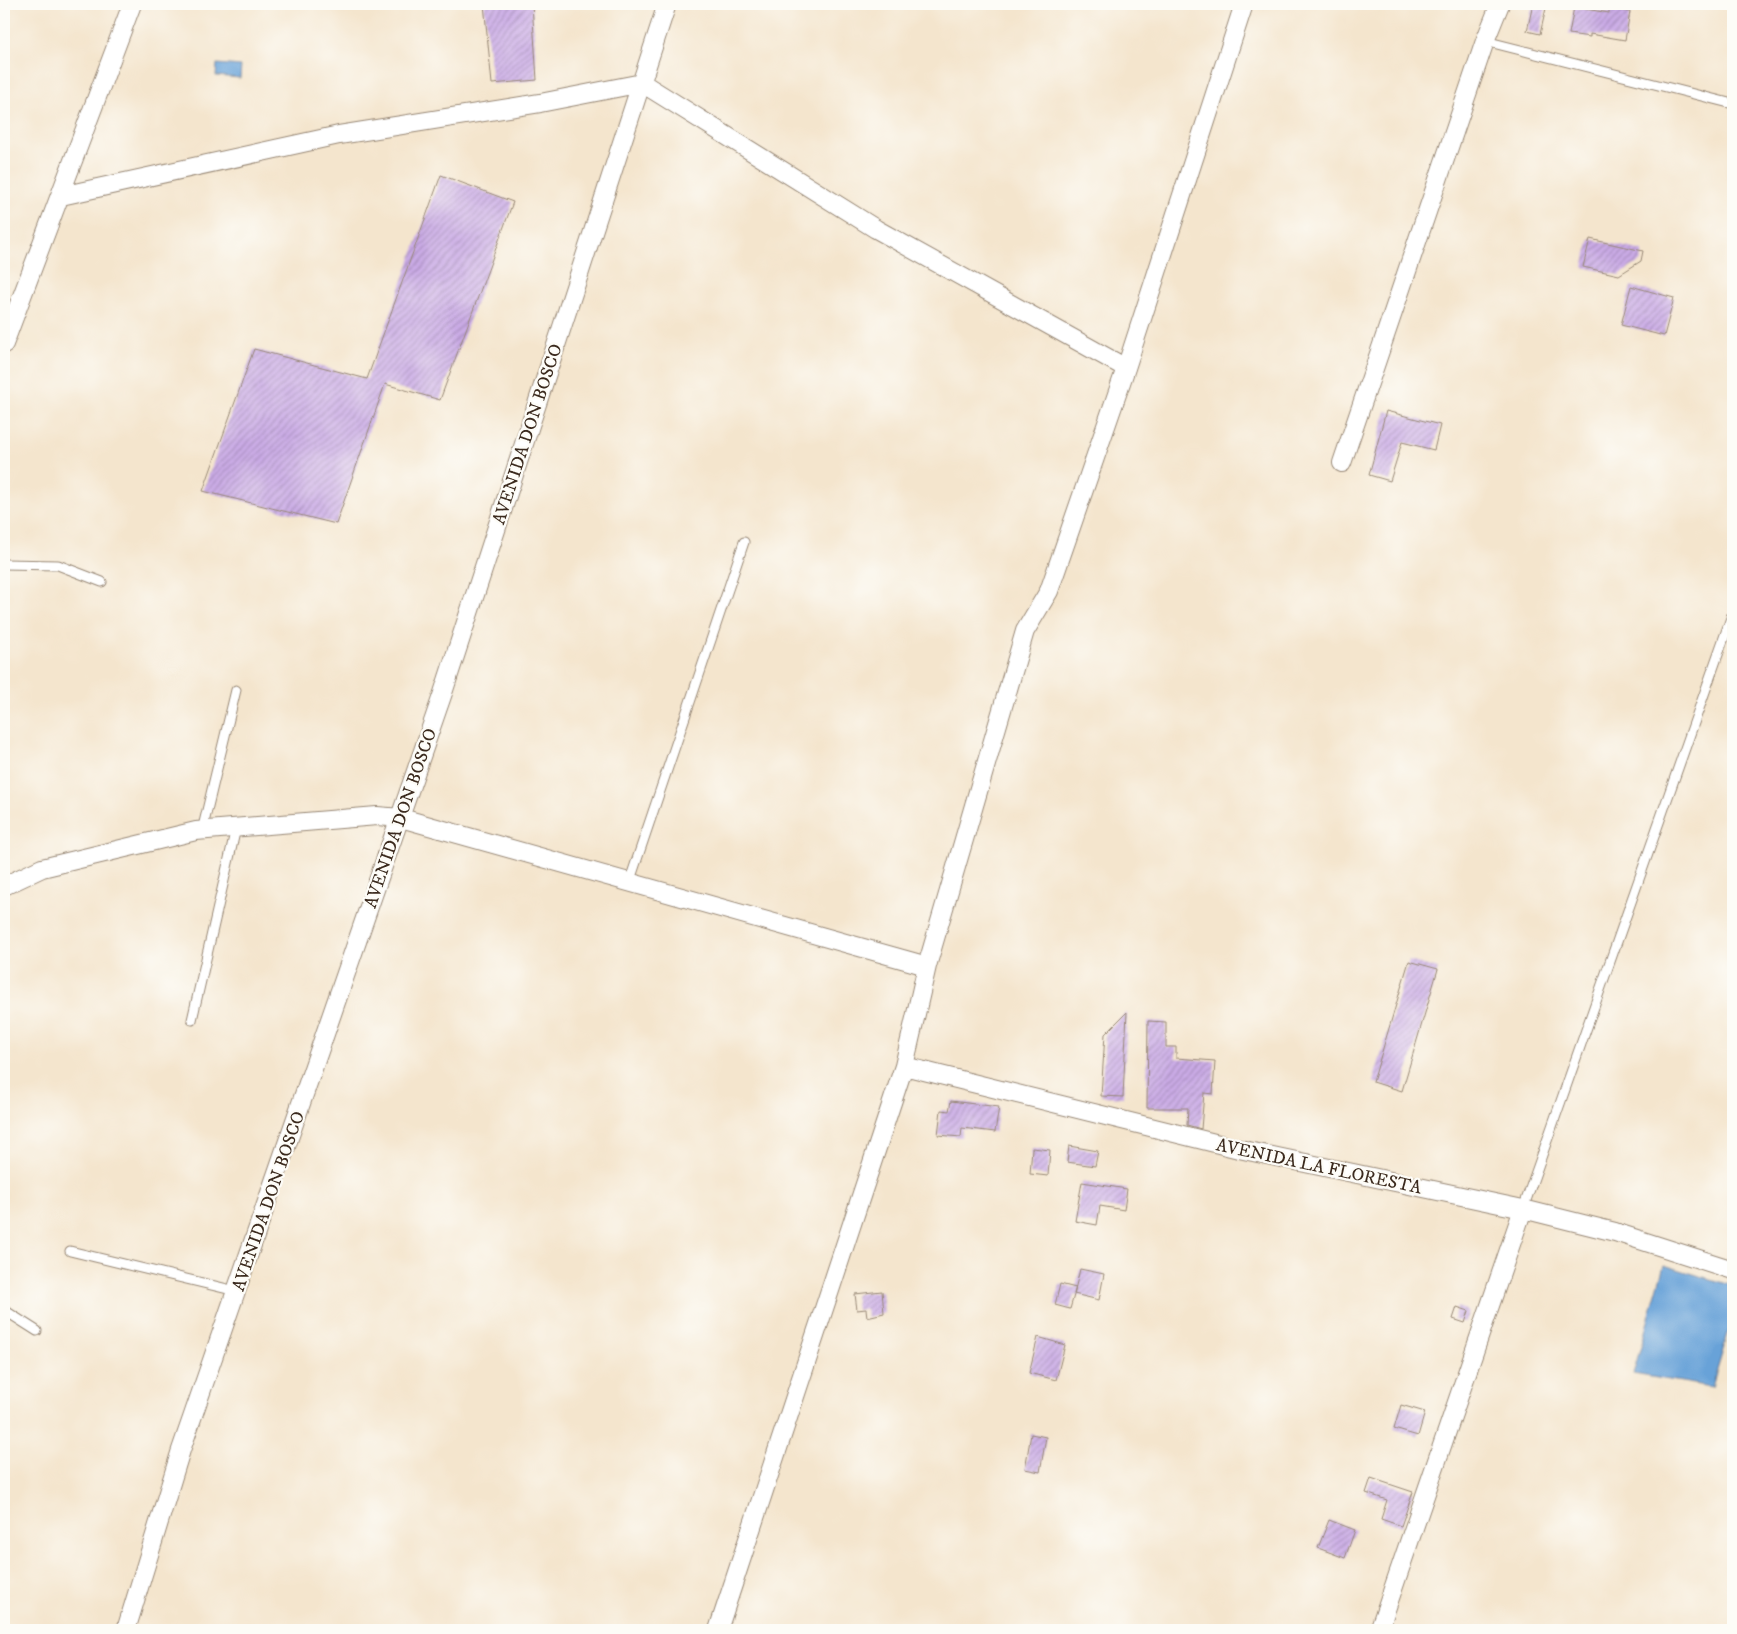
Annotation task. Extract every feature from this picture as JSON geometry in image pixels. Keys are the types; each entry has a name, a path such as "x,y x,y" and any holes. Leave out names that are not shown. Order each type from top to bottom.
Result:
{"street":[{"path":"4,344 62,196 132,4"},
{"name":"AVENIDA DON BOSCO","path":"126,1630 181,1450 401,818 668,4"},
{"path":"718,1630 904,1066 927,966 1026,631 1050,591 1126,368 1244,4"},
{"path":"1342,463 1485,41 1500,4"},
{"path":"62,196 339,135 540,103 642,83 876,229 1126,368"},
{"path":"4,886 42,868 202,831 377,816 401,818 927,966"},
{"name":"AVENIDA LA FLORESTA","path":"904,1066 1239,1149 1523,1209 1615,1232 1733,1270"},
{"path":"1379,1630 1523,1209"}],"lane":[{"path":"1485,41 1733,104"},
{"path":"630,883 744,542"},
{"path":"4,564 58,565 102,582"},
{"path":"1523,1209 1733,612"},
{"path":"202,831 236,690"},
{"path":"192,1020 236,828"},
{"path":"70,1250 236,1291"},
{"path":"4,1310 37,1331"}],"water":[{"path":"217,64 241,66 240,78 216,76"},
{"path":"1664,1265 1733,1286 1733,1317 1712,1387 1633,1374"}],"building":[{"path":"484,4 532,4 537,80 492,84"},
{"path":"1533,4 1547,4 1540,34 1527,31"},
{"path":"1574,7 1609,13 1609,8 1630,12 1625,40 1590,34 1590,37 1569,34"},
{"path":"441,175 513,202 440,400 385,384 336,524 203,491 254,349 367,379"},
{"path":"1590,239 1643,251 1641,261 1619,275 1583,267"},
{"path":"1631,286 1674,298 1664,336 1621,325"},
{"path":"1386,411 1440,425 1434,450 1402,442 1390,481 1369,475"},
{"path":"1409,961 1438,969 1402,1091 1373,1082"},
{"path":"1127,1012 1123,1097 1101,1096 1105,1034"},
{"path":"1148,1021 1166,1022 1166,1047 1176,1047 1176,1058 1215,1061 1213,1094 1204,1093 1201,1129 1187,1125 1188,1108 1147,1108"},
{"path":"951,1101 999,1107 995,1132 962,1128 961,1137 938,1135 941,1110 949,1111"},
{"path":"1069,1146 1098,1151 1095,1166 1067,1162"},
{"path":"1032,1148 1050,1150 1048,1176 1030,1174"},
{"path":"1082,1182 1127,1189 1124,1210 1100,1206 1097,1225 1075,1221"},
{"path":"1080,1269 1104,1274 1099,1300 1074,1294"},
{"path":"1060,1284 1076,1288 1070,1309 1055,1305"},
{"path":"882,1291 884,1313 867,1317 866,1309 857,1310 855,1294"},
{"path":"1457,1307 1469,1311 1465,1323 1453,1319"},
{"path":"1038,1337 1065,1345 1056,1380 1029,1373"},
{"path":"1401,1405 1425,1412 1418,1436 1394,1429"},
{"path":"1031,1434 1046,1437 1040,1472 1025,1469"},
{"path":"1371,1478 1413,1492 1401,1526 1381,1519 1387,1500 1366,1493"},
{"path":"1329,1520 1355,1530 1345,1558 1318,1548"}]}
